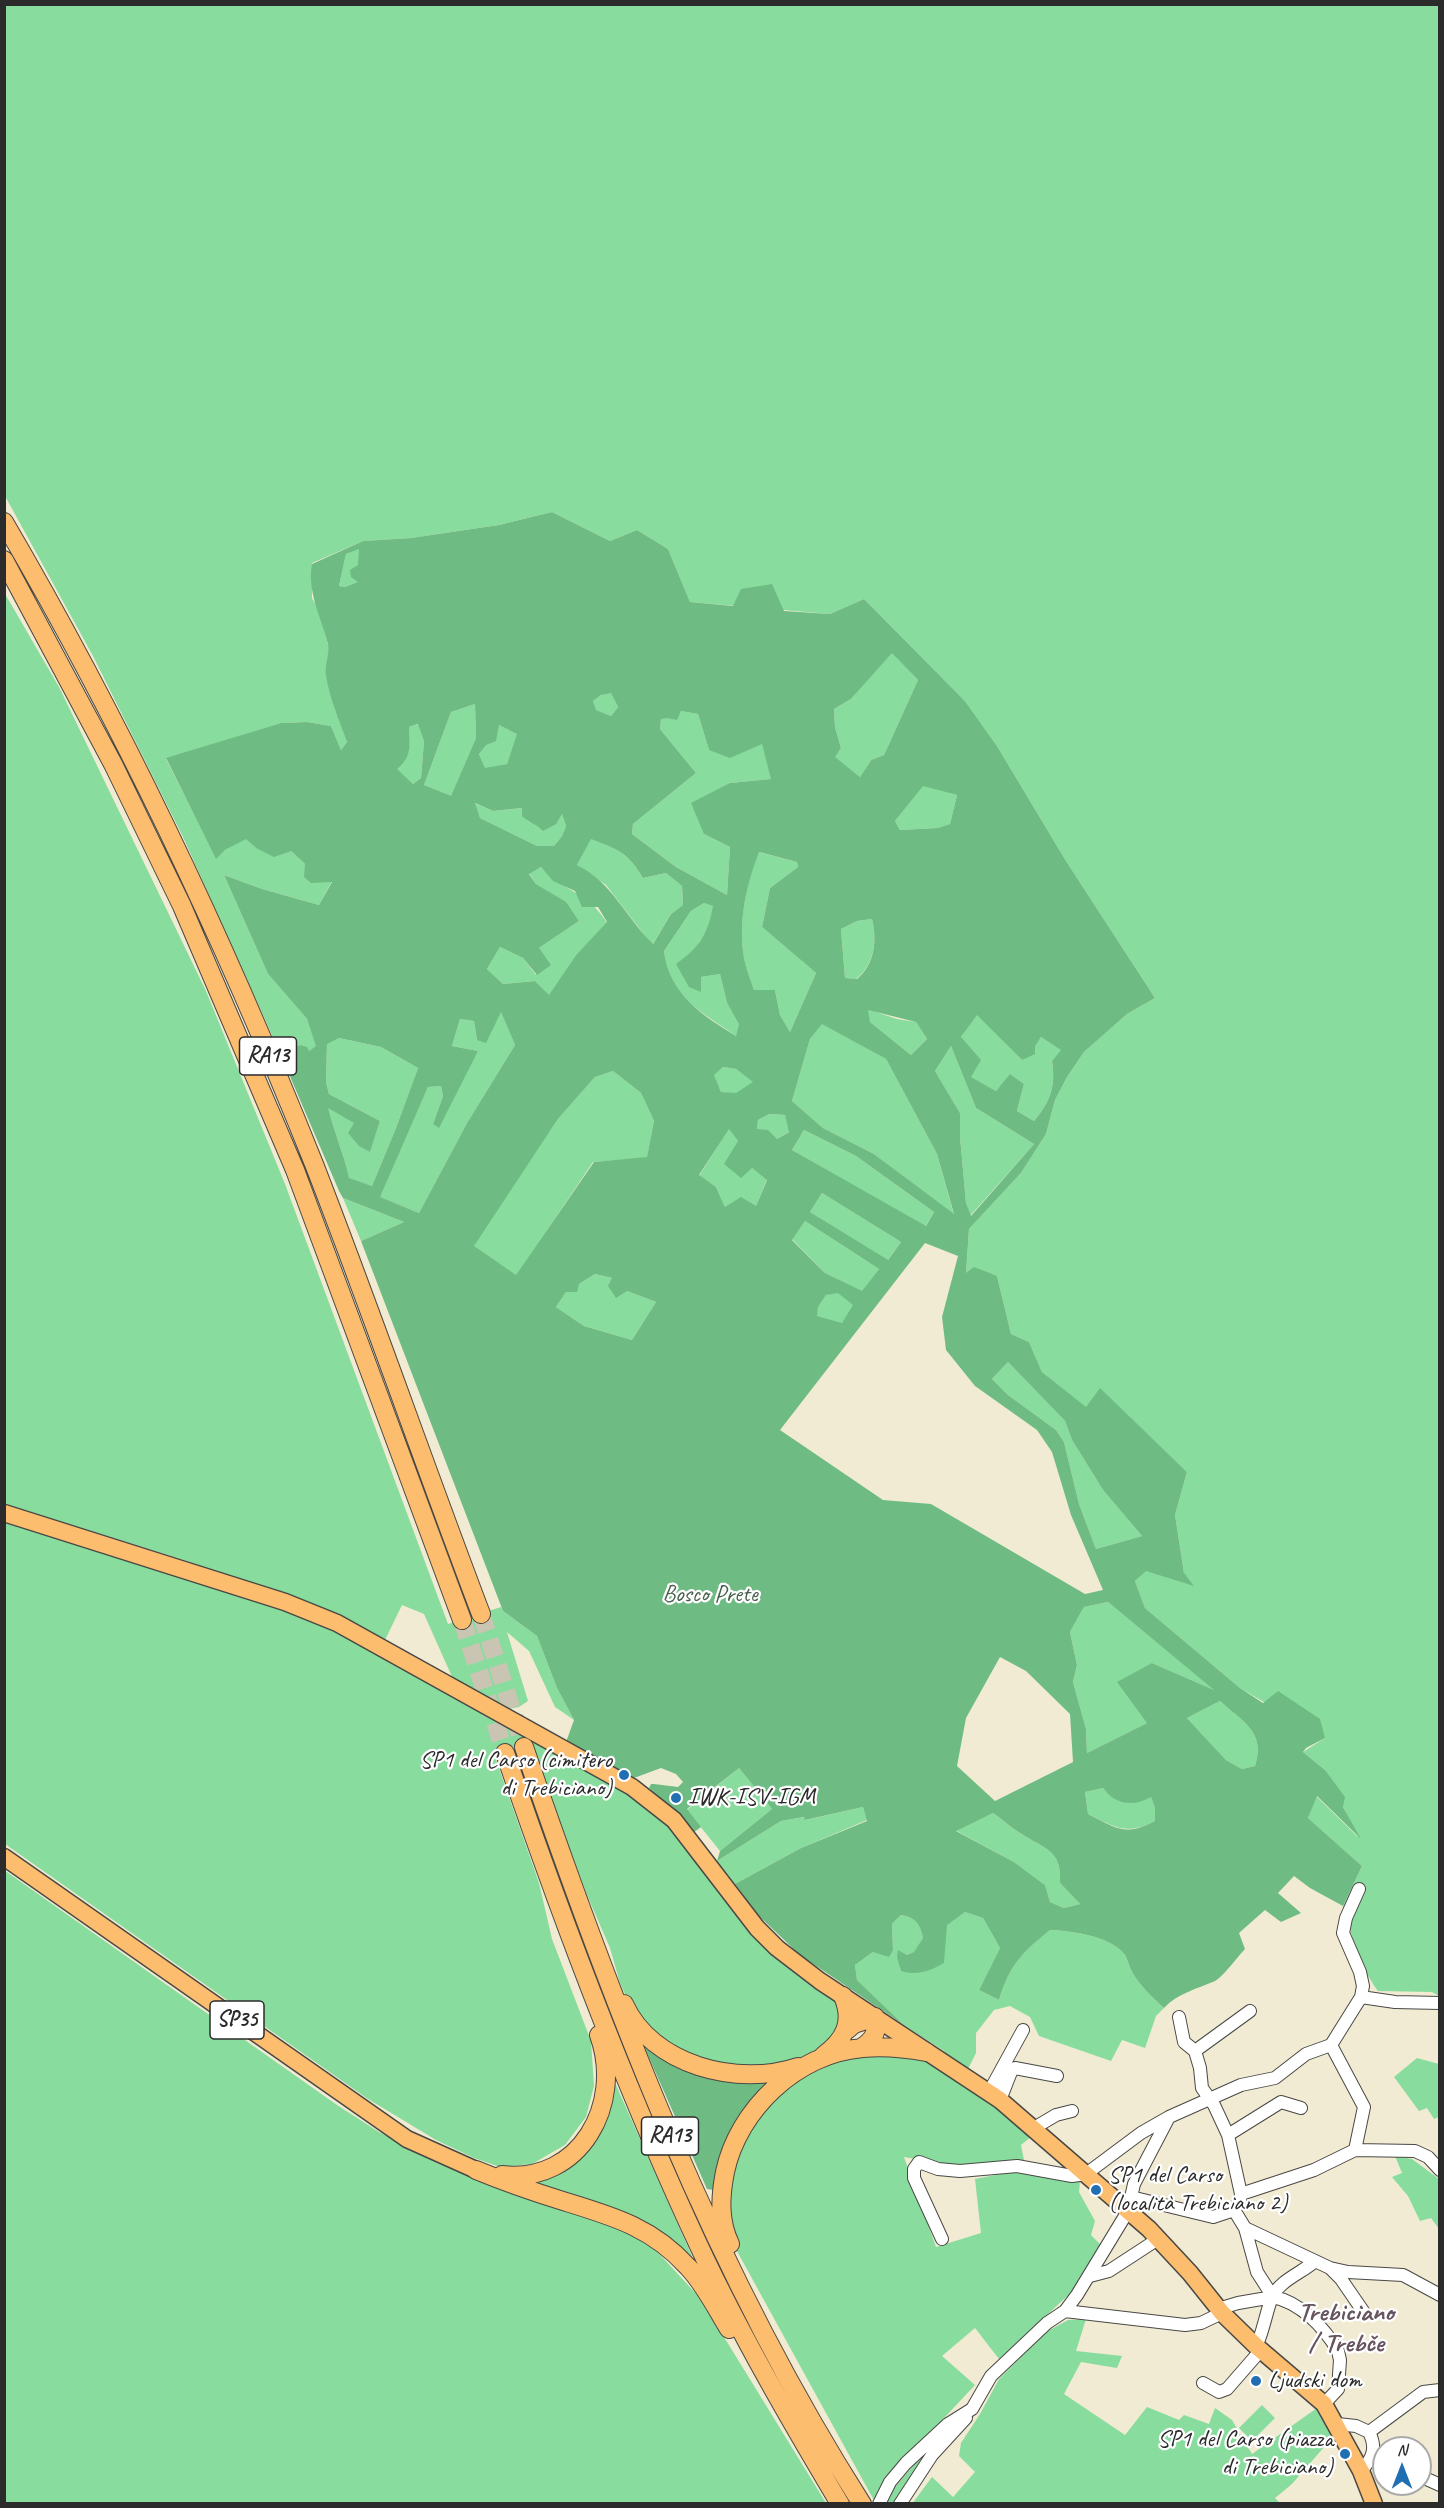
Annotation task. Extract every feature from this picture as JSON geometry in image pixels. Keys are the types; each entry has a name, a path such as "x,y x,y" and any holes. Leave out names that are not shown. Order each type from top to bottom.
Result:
{"highway":[{"name":"RA13","path":"4,522 66,631 131,756 199,897 342,1237 481,1614"},
{"name":"RA13","path":"4,560 114,764 182,906 295,1170 462,1620"},
{"name":"RA13","path":"524,1747 567,1871 644,2075 701,2206 802,2404 863,2504"},
{"name":"RA13","path":"505,1753 548,1879 646,2127 699,2247 754,2354 838,2500"},
{"path":"567,1871 594,1926 628,2012 656,2043 680,2058 721,2072 763,2074 794,2068 861,2048 905,2048 926,2052"},
{"path":"476,2170 510,2176 526,2176 550,2169 587,2139 602,2106 606,2082 603,2046 565,1943 548,1879"},
{"path":"843,1996 848,2015 847,2030"},
{"path":"861,2048 874,2037 877,2026 875,2017 854,2024 834,2048 778,2086 744,2123 728,2161 721,2198 727,2238 754,2300 863,2504"},
{"path":"476,2170 520,2187 615,2216 661,2243 686,2265 699,2280 781,2415 838,2500"}],"main road":[{"path":"4,1513 308,1611 363,1637 632,1787 674,1820 767,1938 799,1966 994,2096 1086,2174 1130,2204 1220,2311 1258,2348 1324,2404 1366,2465 1374,2504"},
{"name":"SP35","path":"4,1857 400,2134 476,2170"}],"street":[{"path":"942,2239 914,2178 914,2169 919,2162 938,2169 960,2171 1017,2166 1035,2167 1072,2176 1086,2174 1142,2133 1169,2117 1241,2085 1275,2078 1306,2054 1331,2044 1361,1996 1363,1986 1360,1972 1343,1933 1346,1918 1359,1889"},
{"path":"1361,1996 1395,2002 1440,2003"},
{"path":"1196,2051 1250,2011"},
{"path":"1130,2204 1213,2217 1234,2210 1240,2201 1241,2194 1228,2134 1215,2104 1202,2088 1196,2051 1184,2042 1179,2017"},
{"path":"994,2096 1023,2030"},
{"path":"1331,2044 1364,2107 1355,2150"},
{"path":"994,2096 1015,2068 1057,2076"},
{"path":"1228,2134 1281,2102 1301,2108"},
{"path":"1034,2128 1056,2115 1072,2110"},
{"path":"900,2504 932,2455 972,2409 992,2376 1047,2323 1065,2311 1090,2276 1130,2204 1134,2184 1169,2117"},
{"path":"1241,2194 1314,2170 1355,2150 1415,2151 1428,2157 1440,2170"},
{"path":"1234,2210 1245,2228 1257,2272 1272,2297"},
{"path":"1245,2228 1330,2268 1348,2272 1403,2275 1440,2295"},
{"path":"1090,2276 1109,2271 1158,2239"},
{"path":"1203,2383 1219,2392 1227,2390 1258,2348 1272,2297 1288,2280 1305,2271 1315,2261"},
{"path":"1330,2268 1341,2279 1365,2314"},
{"path":"1065,2311 1185,2325 1200,2323 1238,2303 1272,2297 1286,2300 1304,2311 1338,2351 1340,2360 1338,2389 1324,2404"},
{"path":"1369,2432 1423,2392 1440,2390"},
{"path":"879,2504 890,2482 906,2463 948,2424 972,2409"},
{"path":"1337,2424 1356,2426 1369,2432 1374,2443 1366,2465 1372,2465"}],"green space":[{"path":"4,5 1439,5 1439,1996 1432,1992 1378,1991 1361,1961 1343,1906 1362,1866 1308,1818 1316,1796 1358,1837 1325,1770 1303,1752 1325,1738 1240,1688 1145,1608 1135,1581 1145,1571 1184,1573 1175,1515 1187,1472 1100,1389 1086,1408 1042,1372 1029,1342 1011,1334 997,1276 966,1274 969,1229 1021,1173 1046,1134 1055,1100 1084,1052 1127,1014 1155,998 1066,861 997,746 965,701 864,599 830,614 690,602 668,549 637,530 610,541 552,512 499,525 411,538 363,541 312,563 312,598 318,609 329,648 326,674 335,710 347,742 341,750 331,726 307,722 281,723 166,759 216,858 246,838 256,848 291,851 305,864 332,881 319,905 262,889 224,875 268,974 307,1019 317,1046 309,1051 300,1045 280,1053 183,837 93,656 5,496"},
{"name":"Bosco Prete","path":"552,512 610,541 637,530 668,549 690,602 733,606 741,589 772,584 784,611 830,614 864,599 965,701 997,746 1066,861 1155,998 1127,1014 1084,1052 1055,1100 1046,1134 1021,1173 969,1229 966,1273 974,1267 997,1276 1011,1334 1029,1342 1042,1372 1086,1407 1100,1388 1187,1472 1175,1515 1184,1573 1194,1586 1146,1571 1135,1581 1145,1608 1240,1688 1263,1703 1278,1691 1320,1719 1325,1738 1303,1752 1325,1770 1345,1797 1343,1807 1361,1839 1317,1796 1308,1818 1362,1866 1343,1906 1310,1888 1294,1876 1278,1893 1301,1913 1281,1922 1265,1910 1239,1933 1245,1949 1222,1975 1215,1981 1182,1995 1164,2008 1139,1982 1125,1955 1119,1949 1101,1939 1050,1930 1018,1960 999,2000 979,1990 1000,1948 983,1918 965,1912 947,1925 944,1963 923,1972 901,1971 897,1957 898,1950 907,1955 914,1952 923,1938 916,1922 910,1917 901,1915 892,1924 893,1950 889,1957 873,1952 855,1965 857,1980 904,2025 800,1955 759,1916 735,1884 801,1848 867,1821 863,1807 805,1820 804,1817 781,1821 717,1861 720,1851 772,1809 739,1768 687,1809 701,1827 693,1833 677,1814 649,1788 651,1784 678,1787 683,1782 676,1774 661,1768 634,1778 566,1742 574,1720 557,1688 537,1636 503,1611 361,1241 404,1222 343,1198 339,1191 280,1053 300,1045 307,1047 309,1051 316,1046 307,1019 268,974 224,875 262,889 319,905 332,882 311,883 304,877 305,864 291,851 274,857 256,848 246,839 225,850 216,859 166,758 281,723 307,722 331,726 341,750 347,742 332,701 326,676 328,644 311,585 312,564 363,541 411,538 499,525","holes":["359,549 358,565 350,570 351,577 358,582 345,587 339,586 346,554","892,653 918,680 884,755 871,760 860,777 835,757 841,748 835,727 834,709 851,699","611,693 618,707 611,716 596,710 593,701 601,695","475,704 476,738 451,796 424,785 451,712","681,711 698,714 709,750 730,758 762,744 771,779 730,783 691,803 704,834 730,847 727,895 676,867 632,834 633,824 696,773 660,729 661,719 677,720","418,724 424,741 421,778 413,784 397,769 408,755 409,727","499,725 517,734 507,764 485,768 479,754 486,745 496,741","923,786 957,795 950,824 937,828 900,830 895,821","475,803 493,811 522,808 522,816 543,831 556,824 562,814 566,826 554,846 537,846 480,818","591,839 622,853 643,878 666,873 682,886 683,905 671,914 653,944 600,881 577,865","759,852 797,862 798,867 770,888 762,927 816,973 790,1032 780,1015 775,990 754,990 742,945 744,904","541,867 553,881 575,891 582,907 598,907 607,922 576,955 549,995 535,981 503,984 487,969 500,947 523,958 537,975 551,965 539,948 579,921 566,902 536,884 529,874","704,903 713,906 701,940 676,964 689,987 701,992 701,977 720,974 727,1003 739,1024 736,1036 689,1002 673,979 664,951 691,911","872,919 873,951 868,966 857,979 845,978 841,929 857,921","868,1010 916,1022 927,1039 911,1055 870,1022","501,1012 515,1045 467,1123 419,1213 380,1197 428,1087 441,1086 443,1096 433,1124 439,1128 478,1051 452,1046 460,1019 474,1021 477,1040 486,1043","977,1015 1022,1060 1035,1054 1035,1046 1041,1037 1061,1050 1052,1061 1053,1079 1048,1101 1034,1121 1017,1111 1024,1084 1010,1074 996,1091 971,1077 981,1060 961,1037","822,1024 886,1059 937,1154 954,1214 874,1154 823,1128 792,1101 810,1039","339,1038 381,1047 418,1068 372,1186 349,1178 328,1108 354,1123 348,1133 359,1146 370,1152 380,1121 329,1094 326,1082 327,1044","951,1046 976,1108 1034,1144 971,1216 966,1203 960,1113 935,1071","723,1067 736,1069 753,1082 736,1093 721,1092 714,1075","613,1071 641,1093 654,1121 647,1157 594,1162 516,1275 474,1246 558,1119 595,1077","769,1114 785,1115 789,1132 777,1139 768,1130 757,1129 758,1120","729,1129 738,1141 724,1164 741,1178 752,1168 767,1180 756,1206 741,1197 725,1207 716,1187 699,1175","804,1130 856,1156 934,1212 926,1226 792,1150","822,1193 901,1242 888,1260 810,1212","805,1221 879,1269 862,1291 825,1273 792,1240","925,1243 958,1256 942,1317 946,1350 975,1386 1037,1430 1052,1452 1071,1515 1103,1590 1085,1594 931,1504 883,1500 780,1430","595,1274 612,1278 608,1286 616,1298 627,1291 656,1302 632,1340 584,1326 556,1307 566,1292 577,1292 579,1284","838,1293 853,1305 842,1323 817,1316 818,1307 826,1295","1008,1362 1065,1421 1072,1440 1103,1490 1142,1536 1096,1549 1079,1504 1064,1442 1056,1430 1008,1395 992,1379","1108,1602 1214,1690 1152,1663 1117,1682 1147,1723 1087,1753 1086,1729 1073,1682 1077,1665 1070,1632 1084,1607","1000,1657 1026,1671 1070,1714 1073,1762 995,1801 957,1766 966,1718","1220,1701 1244,1722 1255,1736 1258,1754 1255,1766 1242,1769 1226,1760 1187,1718","1103,1788 1113,1798 1125,1803 1138,1802 1151,1797 1155,1808 1155,1821 1136,1829 1114,1827 1088,1814 1085,1792","993,1813 1016,1831 1050,1851 1058,1863 1060,1883 1080,1904 1064,1908 1050,1902 1045,1885 1014,1862 956,1831"]},
{"path":"359,548 359,582 345,587 339,586 346,554"},
{"path":"4,592 59,687 206,991 285,1184 448,1624 501,1607 503,1611 537,1636 557,1688 574,1720 555,1707 529,1651 507,1632 528,1701 519,1707 508,1709 453,1679 424,1614 402,1605 385,1640 340,1616 181,1559 5,1504"},
{"path":"892,652 918,680 884,755 871,760 860,777 834,757 841,748 835,727 834,709 851,699"},
{"path":"611,692 618,707 611,716 595,710 593,701"},
{"path":"475,704 476,738 451,797 424,785 451,712"},
{"path":"681,711 698,714 709,750 762,743 772,779 730,783 704,834 730,847 727,895 676,867 632,834 633,824 696,773 660,729 661,719"},
{"path":"419,724 424,741 421,778 413,784 396,769 407,755 410,740 409,727"},
{"path":"499,725 518,734 507,764 485,769 479,754"},
{"path":"923,785 957,795 950,824 937,828 900,830 895,821"},
{"path":"474,803 493,811 523,808 528,821 538,825 562,814 566,826 554,846 537,846 480,818"},
{"path":"591,838 627,857 643,878 666,873 682,886 683,905 671,914 652,945 606,885 577,865"},
{"path":"758,852 797,862 798,867 770,888 762,927 816,973 790,1032 780,1015 775,990 754,990 744,959 742,931 744,904"},
{"path":"541,867 558,882 592,904 607,923 576,955 549,996 535,981 503,984 487,969 500,947 523,958 536,975 539,948 579,921 566,903 536,884 529,873"},
{"path":"704,903 714,906 709,928 692,953 701,991 701,977 720,974 727,1003 740,1024 736,1036 689,1002 680,992 667,967 664,951 691,911"},
{"path":"872,919 874,943 871,959 856,979 845,978 841,929 857,921"},
{"path":"867,1009 897,1019 916,1022 927,1039 911,1055 870,1022"},
{"path":"501,1011 515,1045 467,1123 419,1213 379,1197 428,1087 441,1086 443,1096 433,1124 478,1051 452,1046 460,1019 474,1021 477,1040"},
{"path":"977,1014 1022,1060 1041,1037 1062,1050 1052,1061 1053,1079 1048,1101 1034,1121 1017,1111 1024,1084 1011,1075 996,1091 970,1077 961,1037"},
{"path":"822,1023 886,1059 937,1154 954,1215 874,1154 823,1128 792,1101 810,1039"},
{"path":"339,1038 381,1047 418,1068 372,1186 349,1179 327,1107 355,1123 370,1151 380,1121 329,1094 326,1082 327,1043"},
{"path":"951,1046 976,1108 1034,1144 970,1216 966,1203 960,1113 935,1071"},
{"path":"723,1067 736,1069 754,1082 736,1094 721,1092 713,1074"},
{"path":"613,1071 641,1093 654,1121 647,1158 593,1162 516,1276 473,1246 558,1119 595,1077"},
{"path":"769,1114 785,1115 790,1131 777,1139 757,1129 758,1120"},
{"path":"729,1128 752,1168 767,1179 756,1206 725,1207 716,1187 699,1176"},
{"path":"804,1130 856,1156 934,1212 925,1227 792,1150"},
{"path":"822,1193 901,1242 887,1261 810,1212"},
{"path":"343,1198 404,1222 361,1241"},
{"path":"805,1221 879,1269 862,1292 825,1273 792,1239"},
{"path":"595,1274 612,1278 627,1291 656,1302 632,1340 584,1326 556,1307 566,1292"},
{"path":"838,1292 854,1305 842,1324 816,1316 818,1307 826,1295"},
{"path":"1008,1362 1065,1421 1072,1440 1103,1490 1142,1536 1096,1549 1079,1504 1064,1442 1056,1430 1008,1395 992,1379"},
{"path":"4,1520 323,1623 649,1805 835,1999 841,2022 825,2047 791,2061 747,2068 694,2058 651,2031 627,1999 620,1983 610,1948 587,1895 531,1745 495,1757 539,1883 552,1939 591,2041 594,2086 586,2117 565,2145 532,2164 500,2167 474,2158 436,2140 368,2099 5,1844"},
{"path":"1108,1602 1216,1691 1152,1663 1147,1723 1087,1753 1086,1729 1073,1682 1077,1665 1070,1632 1084,1607"},
{"path":"1220,1701 1244,1722 1255,1736 1258,1754 1255,1766 1242,1769 1226,1760 1187,1718"},
{"path":"739,1768 772,1809 720,1851 687,1810"},
{"path":"1103,1788 1113,1796 1119,1797 1151,1796 1155,1808 1155,1821 1145,1826 1128,1829 1113,1826 1088,1814 1085,1792"},
{"path":"863,1807 867,1820 801,1848 735,1884 717,1861 781,1821 805,1817 806,1820"},
{"path":"993,1813 1055,1856 1060,1872 1060,1883 1080,1904 1064,1908 1050,1902 1045,1885 1014,1862 955,1830"},
{"path":"4,1870 337,2105 379,2132 440,2163 596,2218 652,2246 700,2298 826,2503 5,2503"},
{"path":"965,1912 983,1918 1000,1948 979,1990 999,2000 1012,1968 1032,1945 1050,1930 1101,1939 1119,1949 1125,1955 1139,1982 1164,2008 1156,2016 1145,2048 1122,2040 1111,2061 1039,2036 1030,2017 1010,2006 994,2010 976,2033 976,2053 967,2071 946,2057 944,2051 904,2025 857,1980 855,1965 873,1952 893,1950 892,1924 901,1915 910,1917 916,1922 923,1938 915,1952 907,1955 898,1951 901,1971 947,1924"},
{"path":"643,2044 773,2078 714,2190 707,2189"},
{"path":"867,2054 922,2057 985,2097 1032,2136 1021,2145 1024,2160 966,2167 904,2157 936,2247 981,2233 975,2179 1011,2172 1080,2182 1079,2192 1095,2221 1091,2235 1100,2244 1075,2289 999,2359 975,2328 942,2356 975,2385 915,2449 884,2478 896,2486 918,2460 956,2424 895,2503 876,2504 738,2253 732,2239 728,2207 734,2160 763,2109 803,2077 835,2063"},
{"path":"1417,2058 1439,2064 1439,2117 1434,2119 1427,2108 1419,2111 1394,2077"},
{"path":"612,2076 695,2263 663,2233 626,2213 528,2181 546,2180 565,2171 578,2160"},
{"path":"1395,2156 1412,2159 1439,2179 1439,2229 1431,2218 1420,2221 1408,2196 1392,2177 1402,2173"},
{"path":"1086,2319 1076,2351 1122,2356 1117,2368 1081,2362 1064,2394 1125,2435 1147,2407 1179,2420 1184,2415 1209,2424 1215,2408 1232,2420 1252,2454 1317,2408 1332,2438 1292,2484 1275,2498 1280,2503 912,2504 932,2477 953,2497 975,2472 959,2456 961,2443 999,2379 1046,2332 1068,2320"},
{"path":"1262,2405 1275,2418 1252,2441 1239,2428"}],"tunnel":[{"path":"481,1614 524,1747"},
{"path":"462,1620 505,1753"}],"place":[{"name":"SP1 del Carso (cimitero di Trebiciano)","path":"624,1775"},
{"name":"IWK-ISV-IGM","path":"676,1798"},
{"name":"SP1 del Carso (località Trebiciano 2)","path":"1096,2190"},
{"name":"Ljudski dom","path":"1256,2381"},
{"name":"SP1 del Carso (piazza di Trebiciano)","path":"1345,2454"}],"district":[{"name":"Trebiciano / Trebče","path":"1346,2328"}]}
